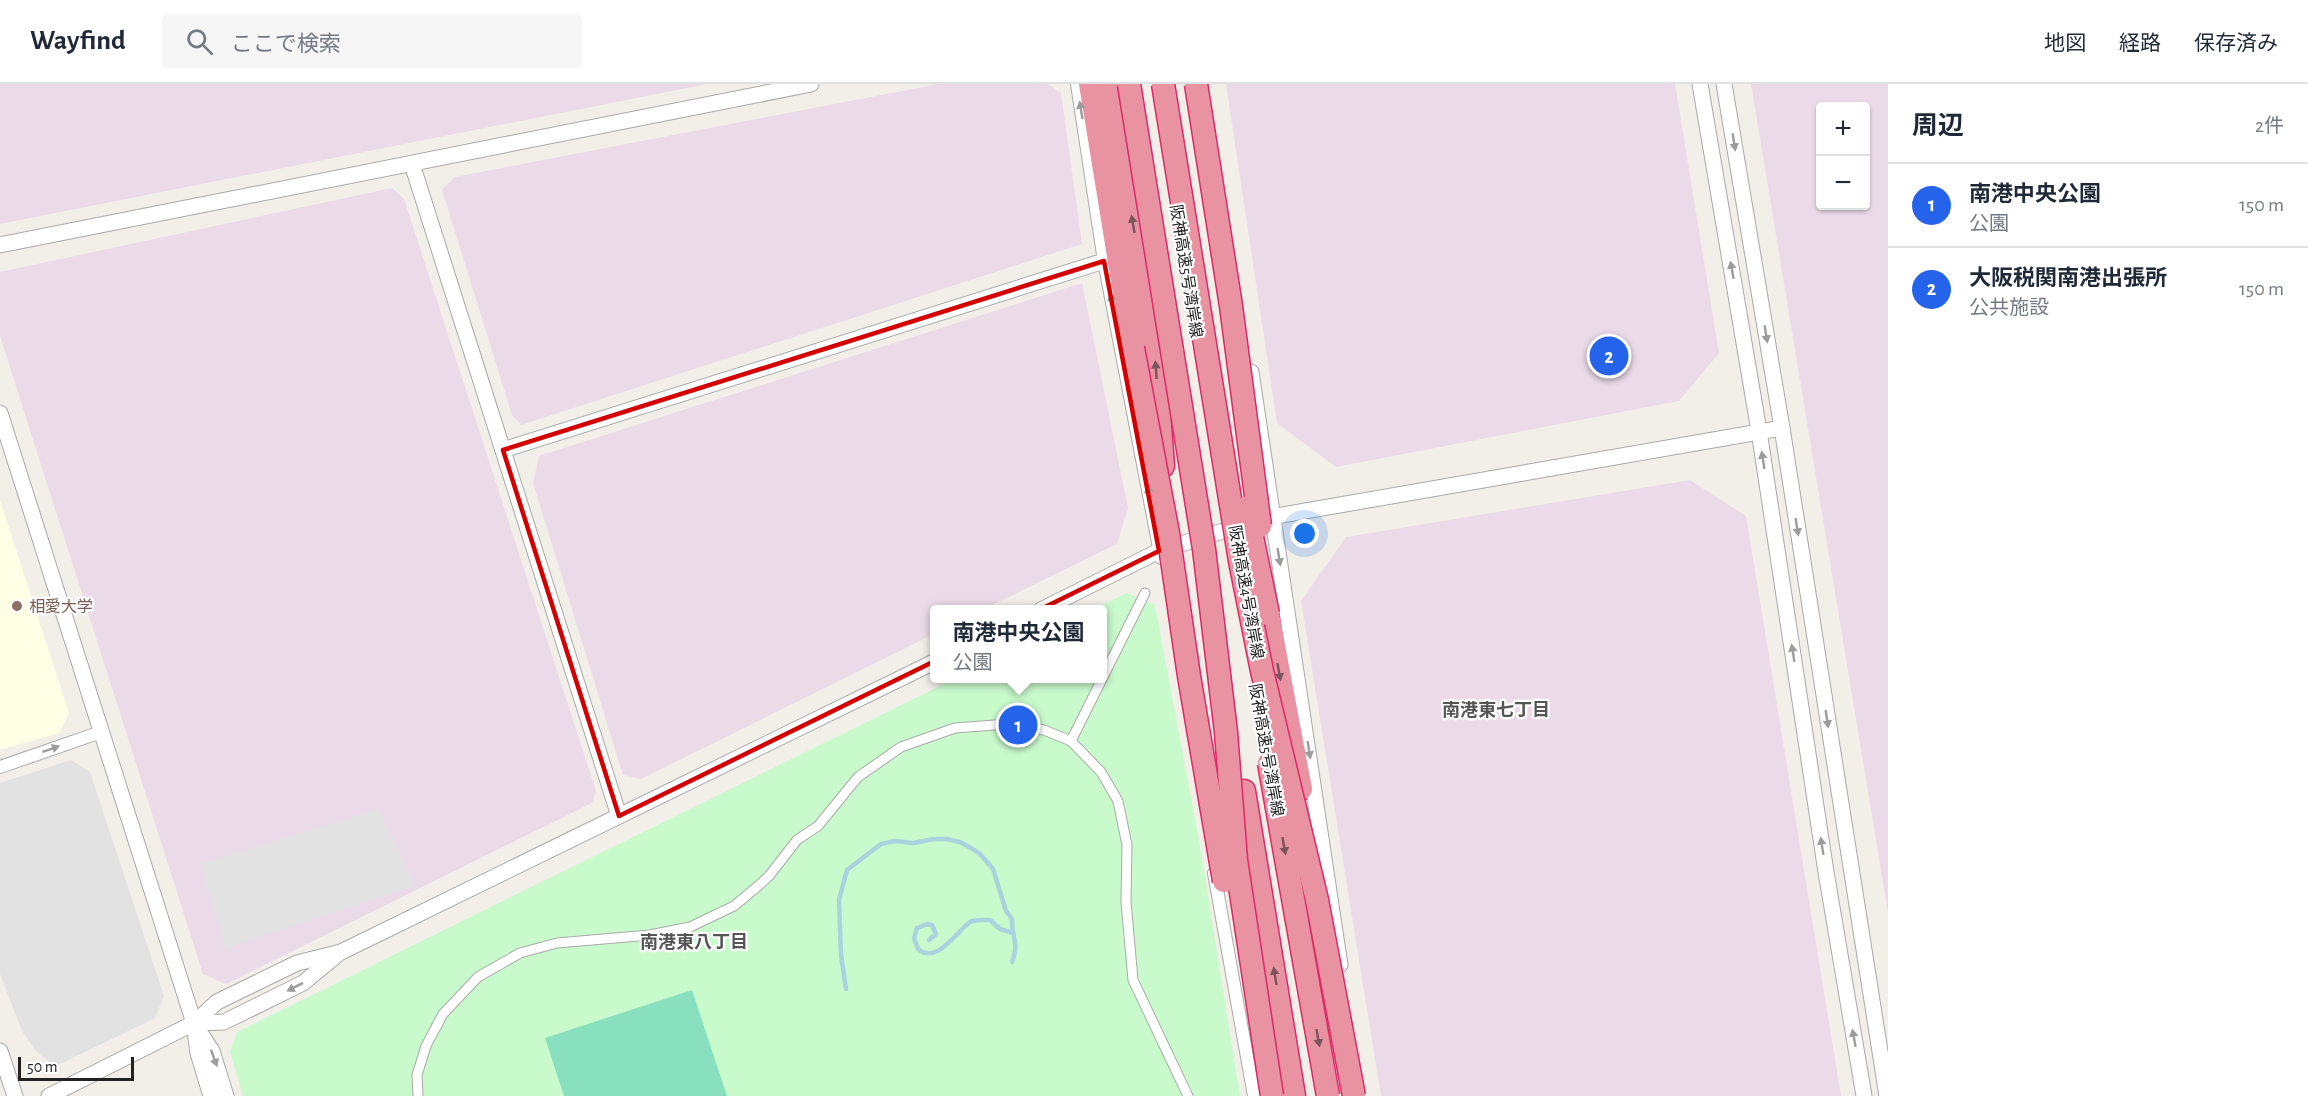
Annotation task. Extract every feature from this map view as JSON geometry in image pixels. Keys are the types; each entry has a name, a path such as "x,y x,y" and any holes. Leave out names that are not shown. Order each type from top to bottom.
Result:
{"highway":[{"path":"1090,84 1164,542 1261,1096"},
{"path":"1110,84 1154,344 1164,542"},
{"name":"阪神高速4号湾岸線","path":"1129,84 1204,549 1221,687 1238,883 1272,1096"},
{"name":"阪神高速5号湾岸線","path":"1135,84 1209,536 1244,791 1294,1096"},
{"name":"阪神高速5号湾岸線","path":"1156,84 1236,574 1328,1096"},
{"name":"阪神高速4号湾岸線","path":"1163,84 1240,561 1262,672 1317,900 1354,1096"},
{"path":"1174,84 1242,488 1269,614 1294,754 1337,948"},
{"path":"1196,84 1256,488 1269,614"}],"street":[{"path":"0,245 811,84"},
{"path":"1077,84 1104,261 1164,542 1179,666"},
{"path":"1207,84 1321,827 1337,948 1364,1096"},
{"path":"1700,84 1759,432 1826,872 1864,1096"},
{"path":"1725,84 1782,428 1887,1096"},
{"path":"412,164 619,816"},
{"path":"503,450 1104,261"},
{"path":"0,413 194,1023 198,1053 211,1096"},
{"path":"1048,605 1164,542 1272,515 1782,428"},
{"path":"1107,669 1145,593"},
{"path":"49,1096 194,1023 217,1002 297,963 341,952 930,664"},
{"path":"1071,741 1100,683"},
{"path":"1183,698 1254,1096"},
{"path":"418,1096 417,1075 426,1046 443,1014 478,977 520,953 557,943 650,935 690,927 734,906 770,876 797,840 818,826 858,777 901,747 955,728 1008,724 1044,729 1071,741 1101,772 1118,801 1127,845 1126,902 1133,980 1188,1096"},
{"path":"0,767 101,732"},
{"path":"194,1023 224,1022 234,1018 303,983 341,952"},
{"path":"194,1023 212,1051 226,1096"},
{"path":"0,1052 15,1096"}],"highlighted area":[{"path":"1104,261 1159,551 619,816 503,450"}],"shaded area":[{"path":"0,84 707,84 0,224"},
{"path":"938,84 1048,84 1061,93 1082,244 521,425 512,415 442,190 455,177"},
{"path":"1226,84 1675,84 1719,353 1679,401 1336,467 1277,423"},
{"path":"1751,84 1888,84 1888,913"},
{"path":"392,188 404,199 596,791 592,803 226,984 203,974 0,336 0,272"},
{"path":"1082,283 1128,508 1117,544 992,605 930,605 930,636 641,779 623,775 533,483 539,456"},
{"path":"1690,480 1746,516 1841,1096 1381,1096 1301,601 1346,537"},
{"name":"相愛大学","path":"0,500 69,713 59,733 0,750"},
{"path":"71,760 90,772 164,996 155,1018 54,1067 35,1050 22,1031 0,974 0,783"},
{"path":"379,809 415,886 226,948 200,864"}],"green space":[{"path":"1127,593 1155,605 1200,846 1240,1096 243,1096 230,1052 237,1032 946,683 1107,683 1107,605 1102,605"},
{"path":"692,990 727,1096 564,1096 545,1038"}],"waterway":[{"path":"846,989 841,955 839,900 847,870 881,844 895,841 913,843 946,839 960,842 980,854 993,869 1006,911 1012,919 1015,944 1012,962"},
{"path":"929,940 936,934 932,925 927,924 917,928 914,938 918,949 925,953 939,950 974,920 990,920 1000,929 1013,933"}],"place":[{"name":"大阪税関南港出張所","path":"1609,356"},
{"name":"相愛大学","path":"17,606"},
{"name":"南港中央公園","path":"1018,725"}],"district":[{"name":"南港東七丁目","path":"1496,710"},
{"name":"南港東八丁目","path":"694,942"}]}
